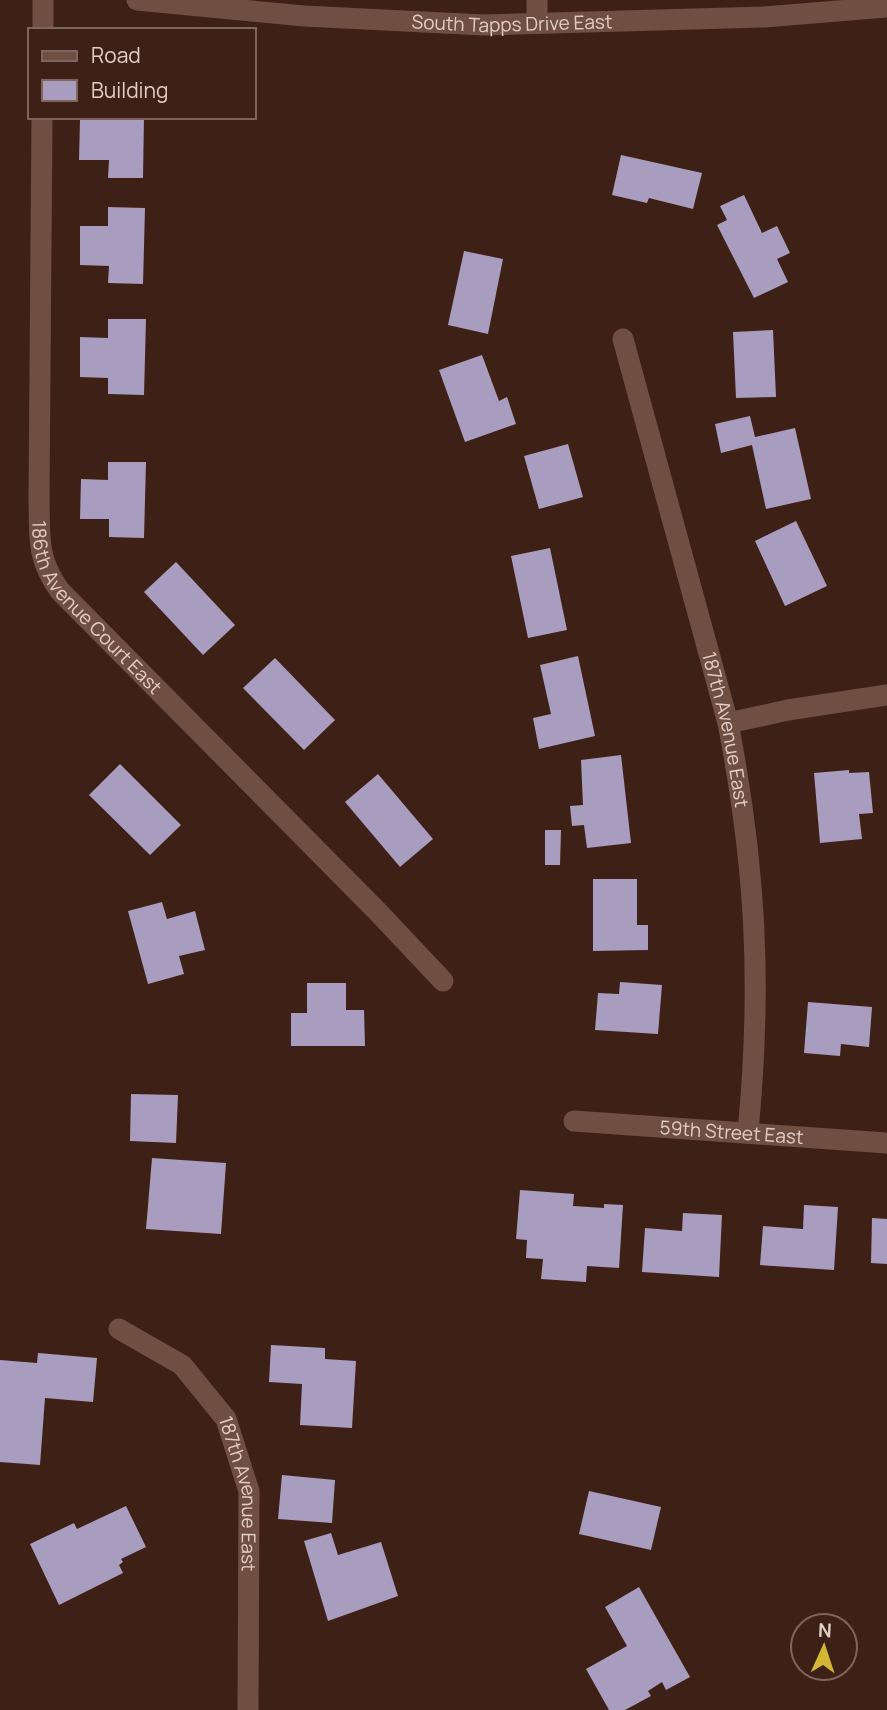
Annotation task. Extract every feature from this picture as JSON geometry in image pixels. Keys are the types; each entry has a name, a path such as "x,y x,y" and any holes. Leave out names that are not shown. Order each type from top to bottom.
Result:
{"street":[{"path":"43,0 43,28"},
{"name":"South Tapps Drive East","path":"137,0 304,16 484,25 751,18 887,7"},
{"path":"537,0 537,23"},
{"name":"186th Avenue Court East","path":"42,119 39,498 40,554 46,572 60,591 443,981"},
{"name":"187th Avenue East","path":"623,339 728,723 750,853 756,918 756,1049 748,1132"},
{"path":"728,723 788,710 887,695"},
{"name":"59th Street East","path":"574,1121 887,1143"},
{"name":"187th Avenue East","path":"120,1329 182,1365 226,1419 250,1490 248,1710"}],"building":[{"path":"144,119 143,178 108,178 109,160 79,160 80,120"},
{"path":"621,155 702,173 693,209 649,198 647,203 612,195"},
{"path":"744,195 762,233 777,226 790,253 777,259 788,282 754,298 717,225 727,220 720,206"},
{"path":"108,207 145,208 143,284 108,283 109,266 80,265 80,226 108,226"},
{"path":"464,251 503,259 488,334 448,325"},
{"path":"108,319 146,319 144,395 108,394 108,378 80,377 80,337 108,338"},
{"path":"773,330 776,397 736,398 733,332"},
{"path":"482,355 499,401 507,397 516,424 465,442 439,370"},
{"path":"750,416 755,437 795,428 811,499 766,509 752,445 721,453 715,424"},
{"path":"568,444 583,497 539,509 524,456"},
{"path":"108,462 146,462 144,538 109,537 109,519 80,519 81,479 108,480"},
{"path":"796,521 827,586 785,606 755,541"},
{"path":"550,548 567,630 528,638 511,556"},
{"path":"176,562 235,625 203,655 144,592"},
{"path":"578,656 595,736 539,749 533,718 551,714 540,665"},
{"path":"275,658 335,720 304,750 243,688"},
{"path":"621,755 631,843 587,848 584,825 572,826 570,806 583,805 581,760"},
{"path":"120,764 181,825 150,855 89,795"},
{"path":"849,770 849,773 869,772 873,813 859,814 862,839 820,843 814,773"},
{"path":"378,774 433,839 400,867 345,802"},
{"path":"545,830 561,830 560,865 545,865"},
{"path":"593,879 637,879 637,925 648,925 648,950 593,951"},
{"path":"162,902 167,919 195,911 205,950 179,956 184,974 148,984 128,911"},
{"path":"620,982 662,985 658,1034 595,1030 598,993 619,994"},
{"path":"307,983 346,983 346,1010 364,1010 365,1046 291,1046 291,1013 307,1013"},
{"path":"808,1002 872,1007 869,1047 841,1044 840,1056 804,1053"},
{"path":"131,1094 178,1095 176,1143 130,1141"},
{"path":"152,1158 226,1163 221,1234 146,1229"},
{"path":"520,1190 574,1194 573,1206 604,1208 604,1204 623,1205 619,1268 587,1266 586,1282 541,1279 543,1259 526,1258 527,1240 516,1239"},
{"path":"804,1205 838,1207 834,1270 760,1265 763,1226 803,1229"},
{"path":"683,1213 722,1215 719,1277 642,1272 645,1228 682,1231"},
{"path":"872,1218 887,1219 887,1264 871,1263"},
{"path":"271,1345 325,1348 325,1359 356,1361 352,1428 300,1425 302,1384 269,1382"},
{"path":"38,1353 97,1358 93,1402 45,1398 40,1465 0,1462 0,1360 37,1363"},
{"path":"282,1475 335,1480 332,1523 278,1519"},
{"path":"589,1491 661,1507 651,1550 579,1534"},
{"path":"126,1506 146,1547 121,1559 123,1562 119,1565 123,1573 59,1605 30,1544 74,1523 77,1529"},
{"path":"331,1533 338,1555 381,1542 398,1596 328,1621 304,1541"},
{"path":"639,1587 690,1677 666,1690 662,1682 648,1691 651,1696 625,1710 609,1710 586,1669 627,1646 605,1607"}]}
